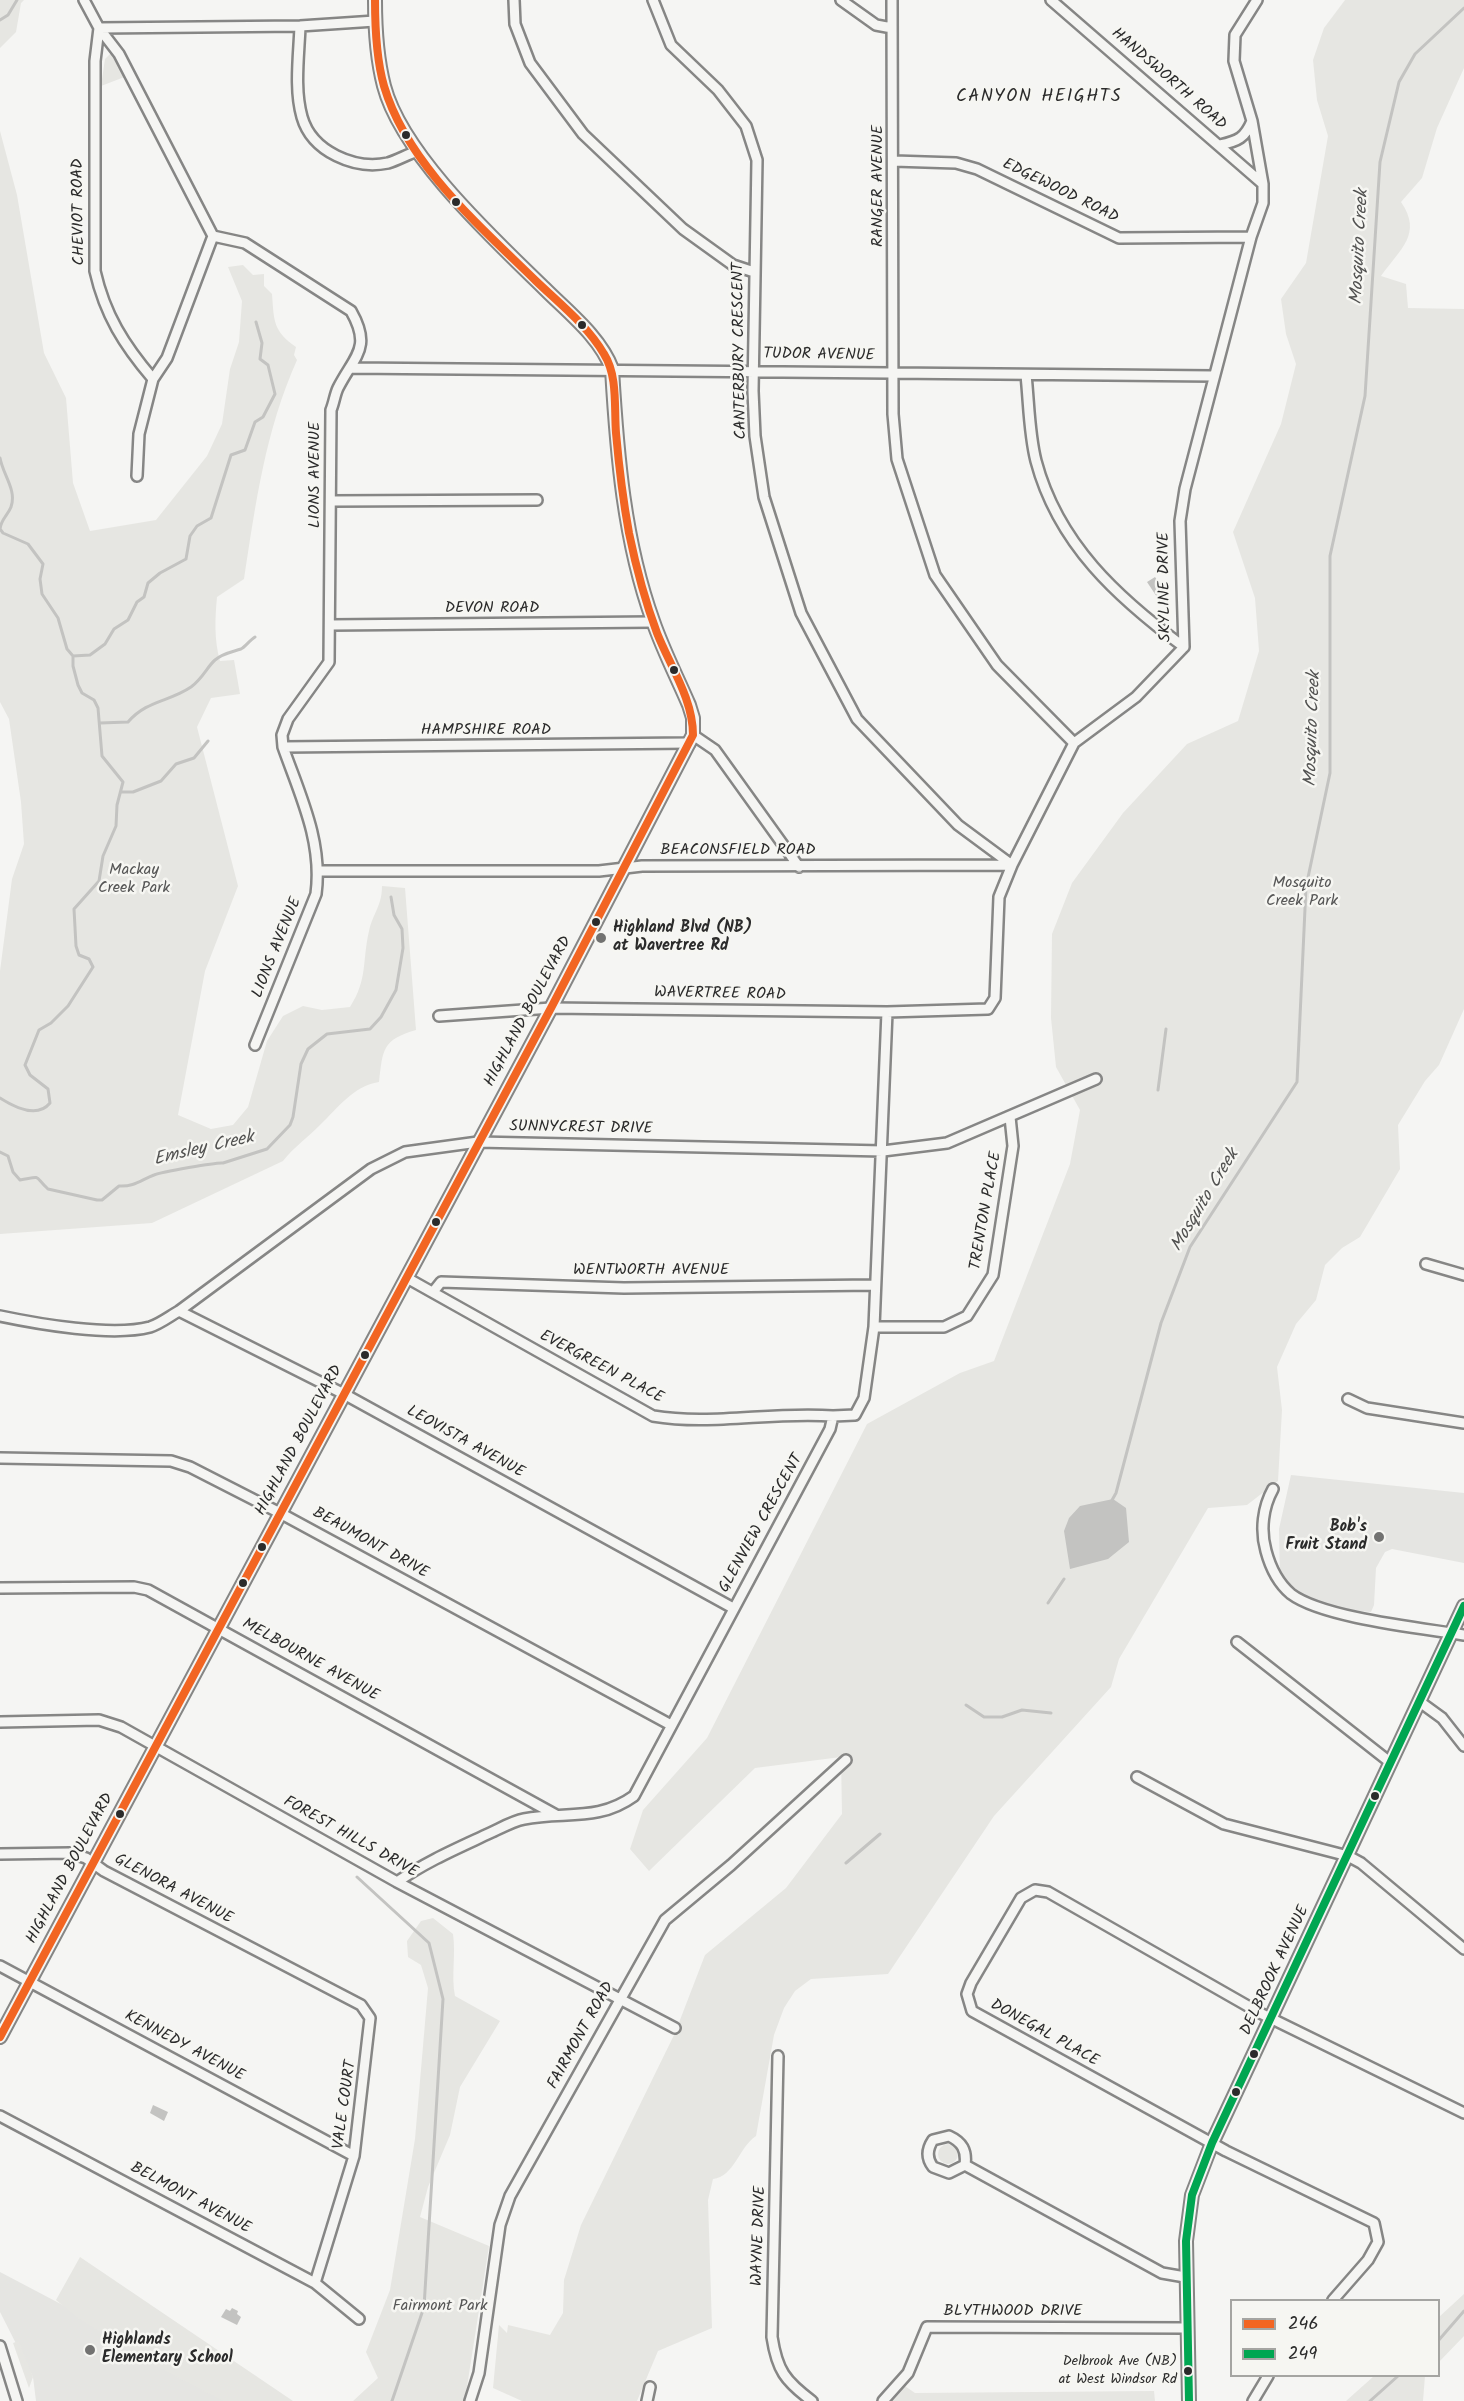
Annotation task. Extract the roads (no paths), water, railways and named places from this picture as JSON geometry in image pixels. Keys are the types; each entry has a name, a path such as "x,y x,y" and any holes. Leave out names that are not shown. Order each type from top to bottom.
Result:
{"street":[{"path":"84,0 99,28 119,54 213,236 167,358 153,379 139,434 137,476"},
{"path":"375,0 375,21 384,87 396,115 418,151 473,219 590,334 607,357 612,369 618,472 637,565 653,622 689,705 693,718 691,739 715,750 799,867"},
{"path":"514,0 515,24 530,63 583,134 683,229 733,265 754,272"},
{"name":"CANTERBURY CRESCENT","path":"653,0 671,45 718,90 746,126 757,160 754,272 755,436 764,497 801,613 857,719 958,825 1012,865"},
{"path":"841,0 876,25 892,28"},
{"name":"RANGER AVENUE","path":"892,0 894,372 897,459 935,575 997,665 1074,743"},
{"name":"HANDSWORTH ROAD","path":"1052,0 1263,184"},
{"name":"SKYLINE DRIVE","path":"995,998 999,897 1012,865 1074,743 1136,697 1184,647 1180,521 1185,489 1251,237 1263,203 1263,184 1252,121 1234,61 1235,35 1256,0"},
{"path":"99,28 300,26 375,21"},
{"path":"300,26 299,99 303,119 314,137 335,156 353,162 387,163 418,151"},
{"name":"CHEVIOT ROAD","path":"99,28 95,61 95,271 102,302 133,356 153,379"},
{"path":"1221,145 1238,141 1246,134 1252,121"},
{"name":"EDGEWOOD ROAD","path":"894,161 956,163 977,169 1119,238 1251,237"},
{"name":"LIONS AVENUE","path":"213,236 245,243 351,310 361,328 361,353 338,389 332,411 332,625 329,662 288,719 282,735 283,747 309,819 319,871 316,894 255,1045"},
{"name":"TUDOR AVENUE","path":"351,368 1214,376"},
{"path":"1026,375 1036,459 1048,497 1072,543 1123,598 1184,647"},
{"path":"332,501 537,500"},
{"name":"DEVON ROAD","path":"332,625 653,622"},
{"name":"HAMPSHIRE ROAD","path":"283,747 660,745 691,739"},
{"name":"HIGHLAND BOULEVARD","path":"0,2037 551,1008 691,739"},
{"name":"BEACONSFIELD ROAD","path":"319,871 599,871 625,868 1012,865"},
{"name":"WAVERTREE ROAD","path":"439,1016 551,1008 887,1012 988,1009 995,998"},
{"path":"833,1416 855,1415 864,1398 874,1327 887,1012"},
{"name":"SUNNYCREST DRIVE","path":"0,1316 46,1326 129,1329 151,1326 179,1311 371,1169 405,1152 478,1142 883,1151 947,1143 1096,1078"},
{"name":"TRENTON PLACE","path":"874,1327 944,1326 967,1316 993,1275 1013,1146 1010,1117"},
{"path":"1426,1264 1464,1275"},
{"name":"EVERGREEN PLACE","path":"407,1278 653,1416 683,1421 801,1414 833,1416"},
{"name":"WENTWORTH AVENUE","path":"433,1292 441,1282 624,1288 874,1285"},
{"name":"LEOVISTA AVENUE","path":"179,1311 344,1394 733,1608"},
{"path":"1348,1399 1367,1408 1464,1423"},
{"name":"GLENVIEW CRESCENT","path":"398,1882 425,1863 521,1819 556,1815 593,1815 618,1808 634,1796 830,1429 833,1416"},
{"name":"BEAUMONT DRIVE","path":"0,1458 171,1461 190,1467 280,1513 671,1725"},
{"path":"1274,1488 1268,1498 1263,1524 1265,1546 1276,1576 1289,1592 1302,1601 1339,1613 1458,1634"},
{"name":"MELBOURNE AVENUE","path":"0,1588 134,1587 148,1590 556,1815"},
{"name":"DELBROOK AVENUE","path":"1189,2401 1185,2277 1190,2205 1212,2143 1420,1702 1458,1634 1464,1606"},
{"path":"1237,1642 1391,1763"},
{"path":"1420,1702 1442,1718 1464,1746"},
{"name":"FOREST HILLS DRIVE","path":"0,1722 99,1720 121,1727 398,1882 675,2028"},
{"name":"FAIRMONT ROAD","path":"470,2401 479,2373 500,2225 510,2196 665,1920 732,1865 846,1760"},
{"path":"1137,1777 1224,1824 1348,1856 1360,1863 1464,1949"},
{"name":"GLENORA AVENUE","path":"0,1854 70,1853 82,1855 104,1871 325,1987"},
{"name":"DONEGAL PLACE","path":"1212,2143 972,2012 967,1994 971,1983 1021,1898 1035,1890 1048,1892 1272,2019"},
{"name":"KENNEDY AVENUE","path":"0,1966 354,2156"},
{"name":"VALE COURT","path":"315,2283 354,2156 370,2018 361,2005 325,1987"},
{"path":"1272,2019 1464,2113"},
{"name":"WAYNE DRIVE","path":"778,2056 772,2337 776,2361 790,2385 812,2401"},
{"name":"BELMONT AVENUE","path":"0,2116 315,2283 359,2319"},
{"path":"949,2136 963,2146 967,2156 965,2165 949,2173 933,2167 928,2162 928,2147 933,2140 949,2136"},
{"path":"1212,2143 1374,2223 1378,2242 1368,2260 1335,2299"},
{"path":"965,2165 1162,2273 1185,2277"},
{"name":"BLYTHWOOD DRIVE","path":"883,2401 908,2373 927,2327 1185,2328"},
{"path":"0,2346 17,2401"},
{"path":"1253,2401 1267,2377"},
{"path":"647,2401 650,2387"}],"waterway":[{"path":"0,20 8,15 17,0"},
{"name":"Mosquito Creek","path":"1111,1502 1116,1493 1161,1323 1190,1247 1297,1082 1306,887 1330,773 1330,556 1365,396 1380,162 1399,82 1415,54 1464,8"},
{"path":"73,656 90,655 105,644 114,629 128,620 137,602 144,597 148,583 160,573 186,559 190,536 197,526 211,518 231,455 245,450 255,422 263,417 275,394 268,365 260,359 262,343 256,322"},
{"path":"0,458 12,495 11,507 0,529 3,533 28,544 43,564 40,579 42,594 58,618 67,649 73,656 78,685 82,693 94,700 98,708 102,756 123,782 117,805 116,826 103,856 99,881 74,909 76,946 79,955 89,959 93,967 68,1006 51,1023 39,1030 25,1065 30,1075 48,1089 50,1103 45,1108 32,1111 19,1108 0,1098"},
{"path":"100,723 128,722 150,705 183,692 195,684 218,658 241,649 255,637"},
{"path":"121,792 133,792 161,781 176,764 194,758 208,741"},
{"name":"Emsley Creek","path":"0,1152 8,1156 13,1172 20,1180 37,1178 48,1189 102,1200 119,1186 133,1184 154,1175 223,1163 267,1149 290,1125 301,1064 308,1049 327,1034 370,1029 381,1017 396,990 403,948 402,929 394,915 391,897"},
{"path":"1158,1090 1166,1029"},
{"name":"Mosquito Creek","path":"1048,1603 1064,1579"},
{"path":"966,1705 984,1717 1002,1717 1022,1710 1051,1713"},
{"path":"846,1863 880,1834"},
{"path":"357,1877 429,1943 443,1999 424,2307 392,2401"},
{"path":"1440,2339 1464,2311"},
{"path":"1370,2401 1397,2377"}],"place":[{"name":"Highland Blvd (NB) at Wavertree Rd","path":"601,938"},
{"name":"Bob's Fruit Stand","path":"1379,1537"},
{"name":"Highlands Elementary School","path":"90,2350"},
{"name":"Delbrook Ave (NB) at West Windsor Rd","path":"1188,2371"}],"district":[{"name":"CANYON HEIGHTS","path":"1039,98"}],"park label":[{"name":"Mackay Creek Park","path":"134,880"},
{"name":"Mosquito Creek Park","path":"1302,893"},
{"name":"Fairmont Park","path":"440,2307"}]}
